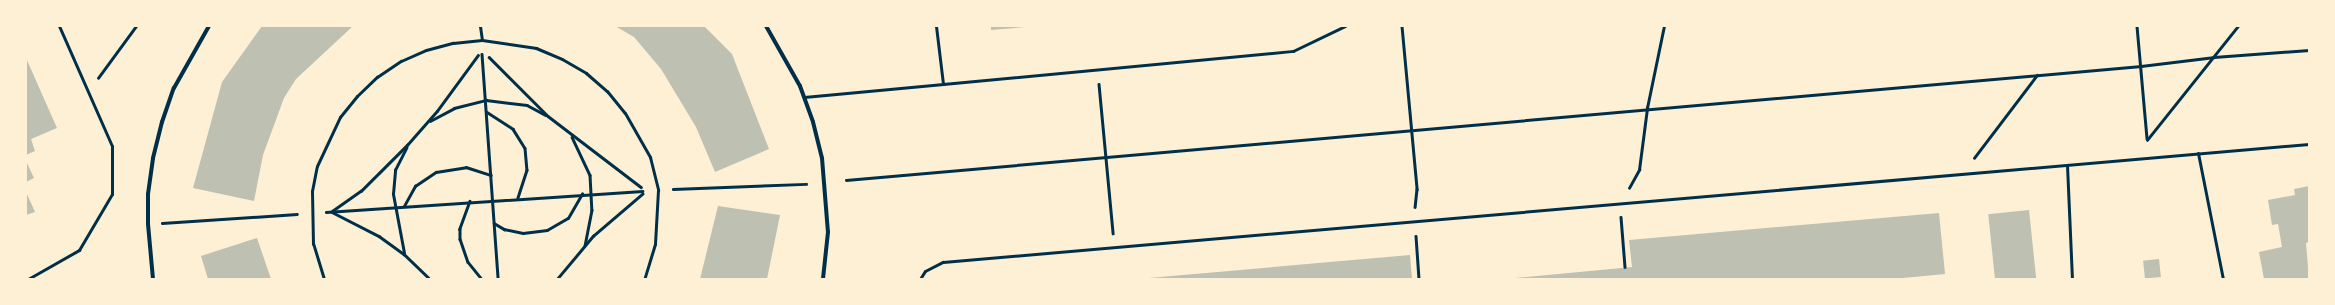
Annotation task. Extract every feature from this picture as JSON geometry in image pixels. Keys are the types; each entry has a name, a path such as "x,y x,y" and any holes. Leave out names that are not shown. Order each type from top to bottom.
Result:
{"street":[{"path":"152,279 148,224 151,172 162,122 174,88 209,26"},
{"path":"766,26 783,52 804,97 813,122 826,182 828,232 823,279"}],"lane":[{"path":"28,279 79,250 112,194 112,146 59,26"},
{"path":"480,26 482,40"},
{"path":"936,26 943,84"},
{"path":"804,97 1293,51 1345,26"},
{"path":"324,279 313,244 311,213 317,166 327,141 340,117 357,96 377,77 401,61 426,50 453,43 482,40 536,48 562,59 586,73 607,91 625,112 650,157 658,190 655,244 644,279"},
{"path":"920,279 925,271 943,262 2309,144"},
{"path":"2198,153 2223,279"},
{"path":"2067,165 2072,279"}],"path":[{"path":"88,91 136,26"},
{"path":"1402,26 1417,189 1414,221 1419,279"},
{"path":"1625,267 1620,203 1639,170 1647,108 1664,26"},
{"path":"2137,26 2148,158"},
{"path":"2147,140 2238,26"},
{"path":"482,49 498,279"},
{"path":"482,49 548,116 646,191"},
{"path":"424,127 482,49"},
{"path":"846,180 1411,128 2141,66 2214,57 2309,50"},
{"path":"1098,70 1114,247"},
{"path":"1961,174 2037,74"},
{"path":"332,212 361,191 424,127 438,115 454,108 486,100 527,105 548,116"},
{"path":"486,112 513,129 525,148 527,170 518,198"},
{"path":"571,135 590,175 592,210 585,246"},
{"path":"404,254 394,207 396,170 407,145"},
{"path":"404,206 415,186 436,172 466,167 491,175"},
{"path":"658,190 806,184"},
{"path":"148,224 332,212 470,200 646,191"},
{"path":"557,279 585,246 617,213 646,191"},
{"path":"494,223 504,229 523,233 547,230 568,218 582,194"},
{"path":"470,200 460,229 460,239 468,262 482,279"},
{"path":"332,212 379,236 404,254 430,279"}],"building":[{"path":"262,26 353,26 296,79 284,98 263,155 254,201 193,188 222,82"},
{"path":"615,26 704,26 732,54 769,149 715,172 696,127 661,69 634,37"},
{"path":"991,26 1025,26 1026,27 991,30"},
{"path":"26,58 57,128 31,139 35,151 26,155"},
{"path":"26,161 34,178 26,182"},
{"path":"2309,186 2309,242 2306,243 2309,279 2264,279 2259,252 2282,247 2278,224 2272,225 2268,200 2295,195 2294,189"},
{"path":"26,192 35,212 26,215"},
{"path":"718,206 780,215 767,279 700,279"},
{"path":"2029,210 2036,279 1995,279 1988,214"},
{"path":"1939,213 1945,274 1893,279 1504,279 1632,267 1629,240"},
{"path":"257,238 271,279 208,279 201,256"},
{"path":"1410,255 1412,279 1149,279 1149,278"},
{"path":"2159,259 2161,277 2145,279 2143,261"}]}
